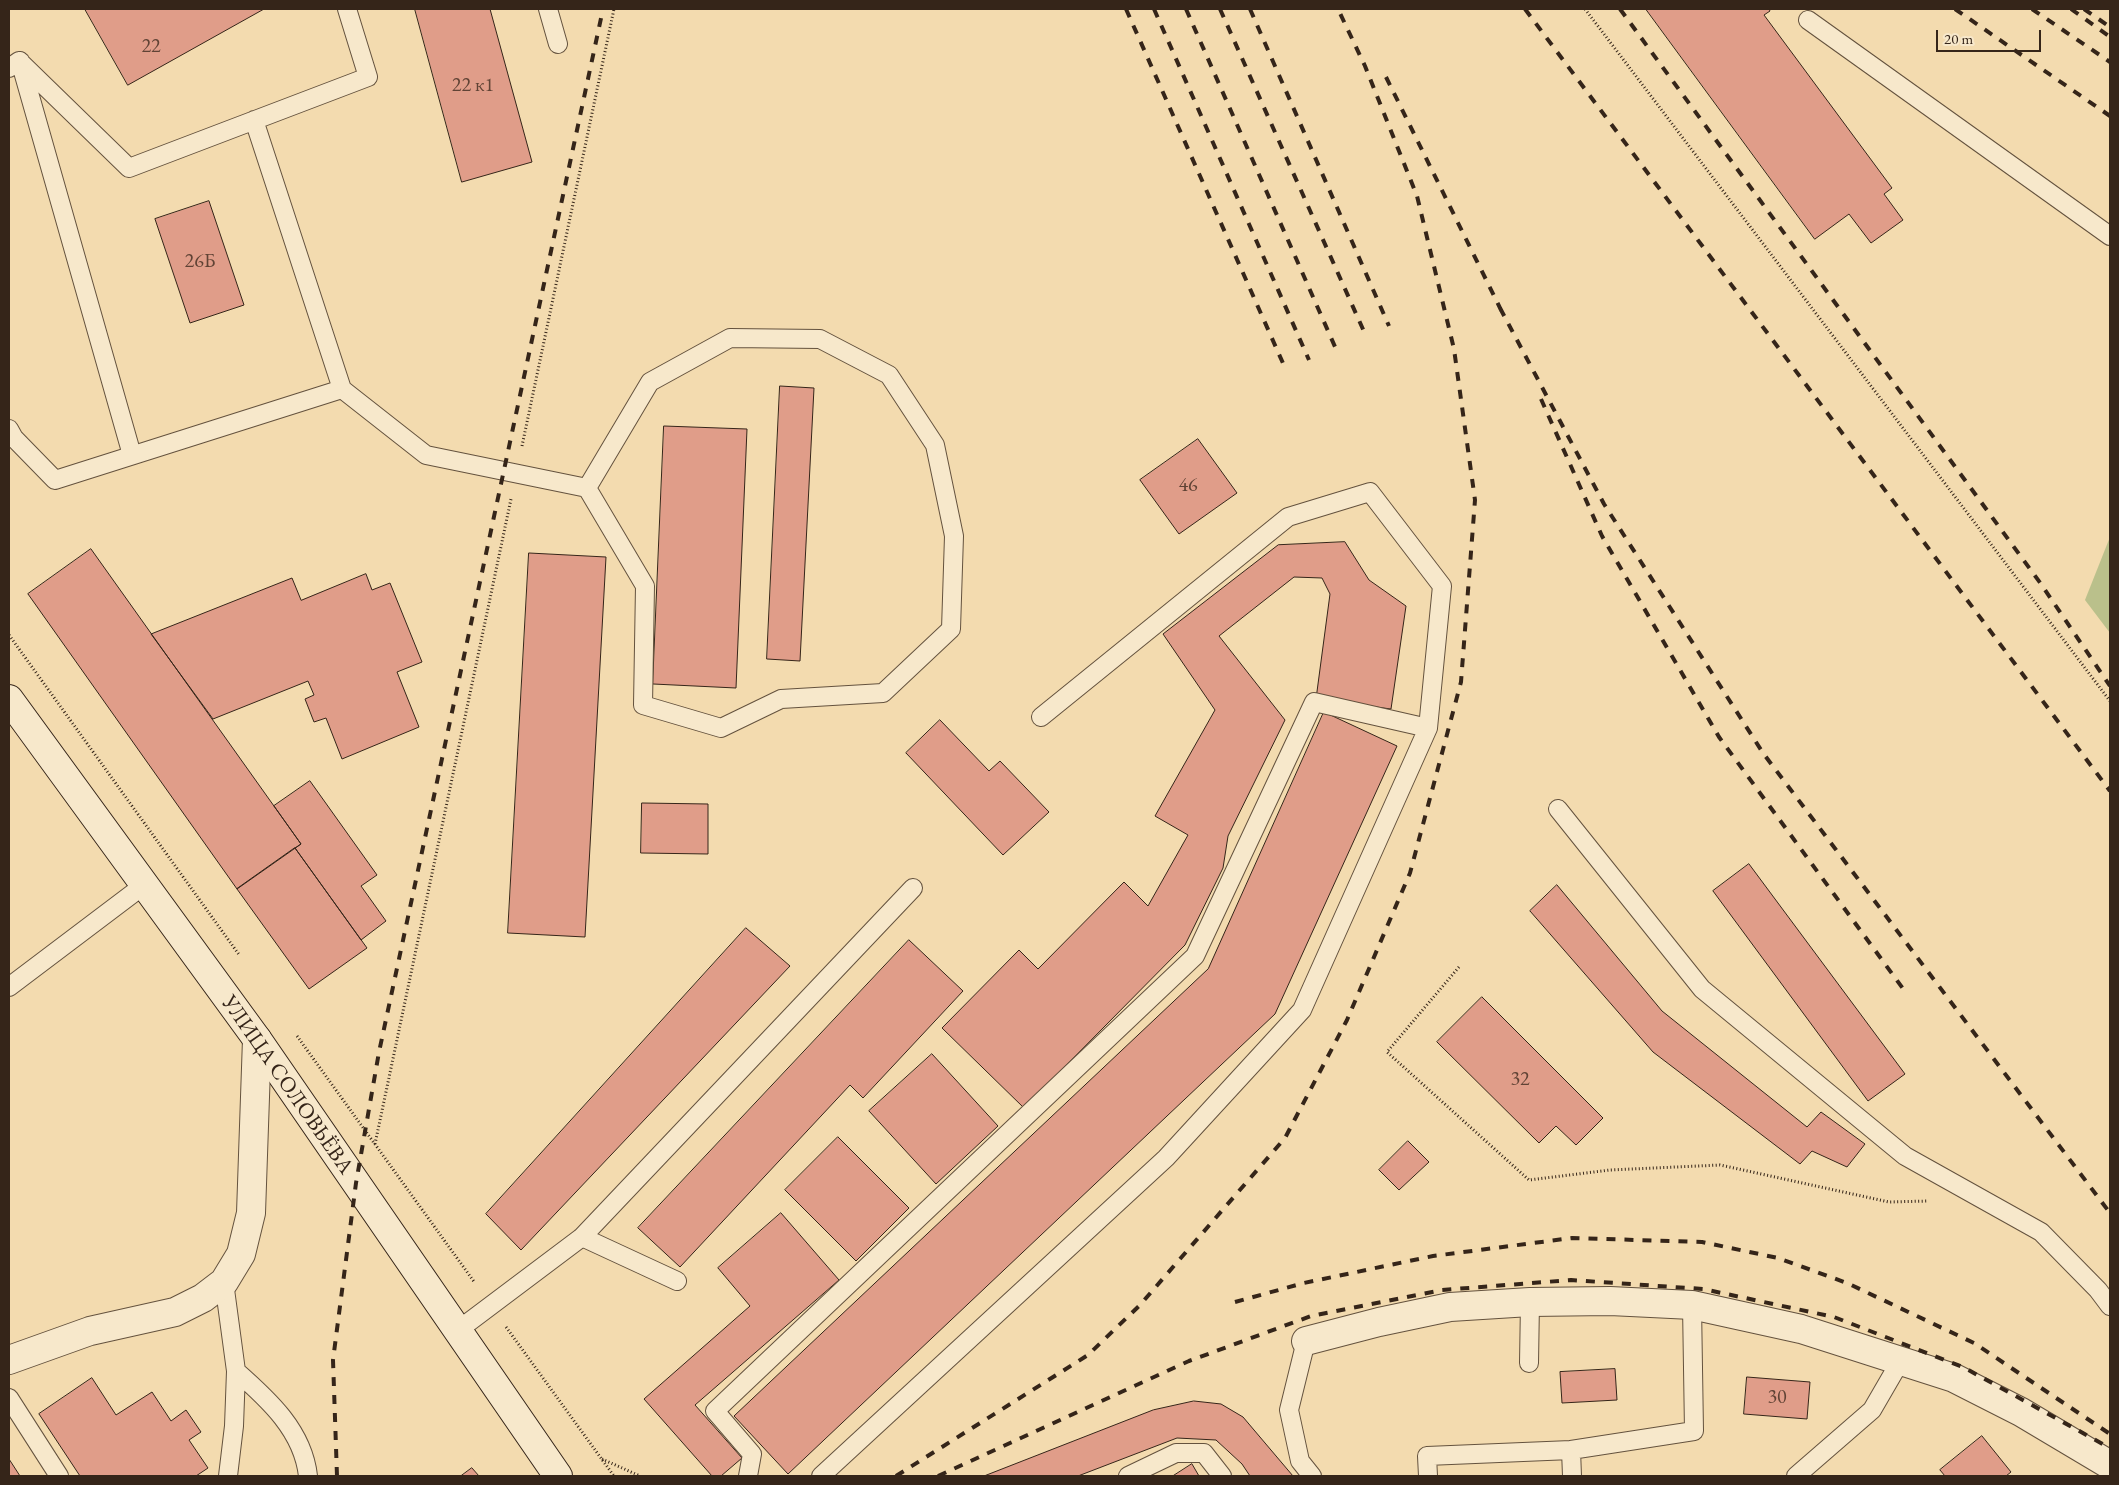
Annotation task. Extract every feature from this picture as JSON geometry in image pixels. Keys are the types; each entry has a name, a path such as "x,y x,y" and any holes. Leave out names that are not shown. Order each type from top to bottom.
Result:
{"street":[{"name":"УЛИЦА СОЛОВЬЁВА","path":"9,699 257,1039 558,1476"},
{"path":"9,1360 90,1331 175,1312 203,1298 224,1282 241,1254 251,1213 257,1039"},
{"path":"1306,1341 1379,1322 1450,1307 1530,1302 1610,1301 1692,1305 1801,1329 1961,1381 2021,1412 2110,1465"}],"lane":[{"path":"14,64 130,168 368,76 348,9"},
{"path":"548,9 558,44"},
{"path":"1808,20 2110,236"},
{"path":"14,64 132,455"},
{"path":"254,120 342,389 426,454 587,488 645,586 643,705 721,728 781,699 883,694 951,629 954,536 935,445 889,375 820,339 730,338 650,382 587,488"},
{"path":"9,429 14,438 55,480 342,389"},
{"path":"820,1476 1166,1158 1302,1010 1428,728 1442,586 1370,492 1288,517 1041,717"},
{"path":"748,1476 752,1454 715,1411 1195,956 1314,702 1428,728"},
{"path":"1558,809 1702,989 1905,1156 2041,1232 2098,1290 2110,1306"},
{"path":"9,987 144,885"},
{"path":"457,1330 582,1237 913,888"},
{"path":"582,1237 677,1280"},
{"path":"224,1282 236,1371 234,1426 228,1476"},
{"path":"1528,1363 1530,1302"},
{"path":"1428,1476 1427,1456 1571,1450 1694,1431 1692,1305"},
{"path":"1306,1341 1290,1410 1300,1461 1312,1476"},
{"path":"1796,1476 1872,1410 1901,1360"},
{"path":"236,1371 263,1395 294,1432 306,1459 308,1476"},
{"path":"9,1398 60,1476"},
{"path":"1571,1450 1572,1476"},
{"path":"1128,1476 1176,1453 1204,1453 1222,1476"}],"path":[{"path":"375,1144 614,9"},
{"path":"1585,9 2110,701"},
{"path":"9,635 245,963"},
{"path":"1459,967 1387,1052 1529,1180 1610,1170 1720,1165 1889,1202 1982,1199"},
{"path":"296,1035 614,1476"},
{"path":"601,1458 640,1476"}],"green space":[{"path":"2110,537 2110,633 2085,600"}],"building":[{"path":"85,9 264,9 128,85"},
{"path":"415,9 490,9 532,162 462,182"},
{"path":"1646,9 1769,9 1770,11 1764,15 1892,188 1884,194 1903,220 1871,243 1849,214 1815,239"},
{"path":"209,201 244,305 190,323 155,219"},
{"path":"780,386 814,388 800,661 767,659"},
{"path":"664,426 747,429 736,688 653,684"},
{"path":"1198,439 1237,493 1179,534 1140,480"},
{"path":"1345,542 1369,580 1406,606 1391,709 1316,699 1330,594 1322,578 1294,577 1219,636 1285,720 1228,836 1223,868 1185,945 1024,1108 942,1028 1019,950 1038,969 1124,882 1148,906 1188,835 1155,816 1215,710 1163,634 1278,545"},
{"path":"91,549 301,844 237,889 28,594"},
{"path":"529,553 606,557 585,937 508,933"},
{"path":"366,574 372,590 390,583 422,662 397,672 419,727 342,759 326,718 314,722 305,699 314,695 308,681 213,719 151,634 292,578 301,600"},
{"path":"1324,712 1397,746 1275,1014 788,1474 734,1416 1208,969"},
{"path":"940,720 989,771 1000,761 1049,812 1003,855 906,753"},
{"path":"310,781 377,875 361,886 386,921 361,940 295,848 301,844 274,806"},
{"path":"642,803 708,804 708,854 641,853"},
{"path":"295,848 367,948 309,989 237,889"},
{"path":"1749,864 1905,1074 1868,1101 1713,891"},
{"path":"1557,885 1662,1011 1807,1127 1821,1112 1865,1144 1847,1167 1812,1151 1800,1164 1653,1052 1530,911"},
{"path":"746,928 790,966 521,1250 486,1214"},
{"path":"909,940 963,991 863,1098 850,1085 680,1267 638,1228"},
{"path":"1482,997 1603,1118 1576,1145 1556,1126 1539,1143 1437,1042"},
{"path":"932,1054 998,1126 936,1184 869,1111"},
{"path":"838,1137 909,1208 856,1261 785,1190"},
{"path":"1408,1141 1429,1162 1399,1190 1379,1170"},
{"path":"781,1213 839,1280 695,1405 742,1458 721,1476 712,1476 644,1399 750,1306 718,1268"},
{"path":"1615,1369 1617,1400 1562,1403 1560,1372"},
{"path":"1747,1377 1810,1382 1807,1419 1744,1414"},
{"path":"92,1378 116,1415 152,1392 171,1421 186,1410 201,1432 189,1440 208,1468 196,1476 80,1476 39,1414"},
{"path":"1194,1401 1221,1404 1243,1417 1293,1476 1250,1476 1242,1464 1216,1440 1177,1438 1078,1476 984,1476 1153,1410"},
{"path":"1982,1436 2011,1472 2006,1476 1945,1476 1940,1470"},
{"path":"9,1459 20,1476 9,1476"},
{"path":"1192,1464 1199,1476 1173,1476"},
{"path":"472,1468 479,1476 461,1476"}],"railway":[{"path":"337,1476 333,1360 356,1183 379,1052 603,9"},
{"path":"1126,9 1286,370"},
{"path":"1154,9 1309,360"},
{"path":"1186,9 1336,349"},
{"path":"1220,9 1366,336"},
{"path":"1250,9 1389,326"},
{"path":"896,1476 1088,1355 1140,1305 1285,1138 1347,1020 1410,873 1461,682 1475,500 1454,349 1417,196 1365,66 1338,9"},
{"path":"1525,9 2110,791"},
{"path":"1620,9 2041,584 2110,686"},
{"path":"1955,9 2110,116"},
{"path":"2032,9 2110,62"},
{"path":"2071,9 2110,37"},
{"path":"2084,9 2110,27"},
{"path":"1386,77 1502,312"},
{"path":"1500,308 1604,504 1763,753 2110,1213"},
{"path":"1541,399 1602,536 1719,737 1904,990"},
{"path":"1235,1302 1304,1283 1433,1256 1572,1238 1702,1242 1778,1258 1847,1283 1974,1343 2110,1434"},
{"path":"938,1476 1189,1361 1311,1316 1442,1290 1571,1280 1703,1289 1834,1317 1963,1367 2110,1448"}]}
